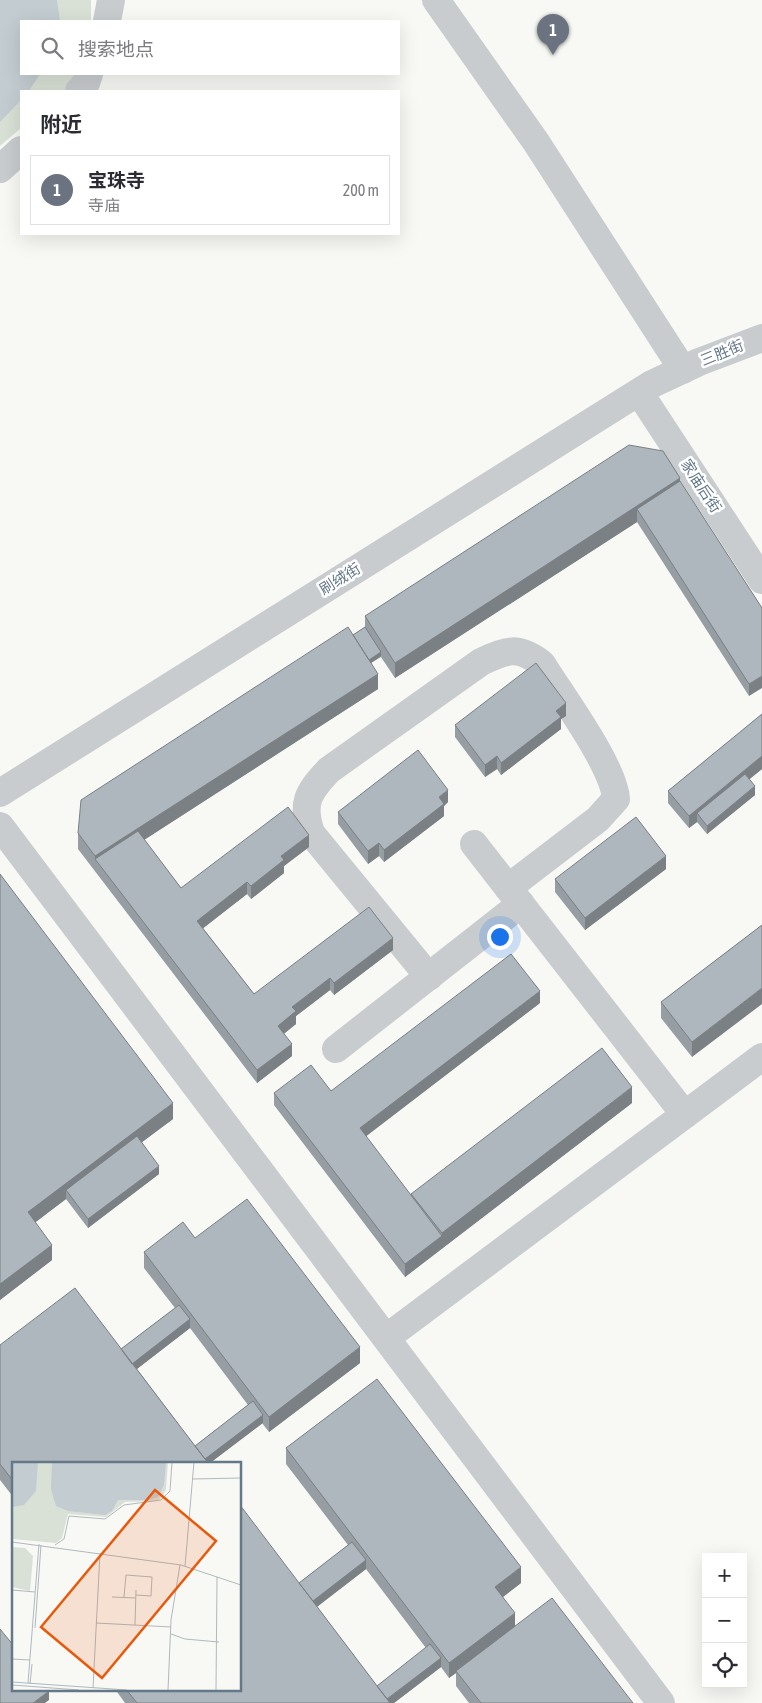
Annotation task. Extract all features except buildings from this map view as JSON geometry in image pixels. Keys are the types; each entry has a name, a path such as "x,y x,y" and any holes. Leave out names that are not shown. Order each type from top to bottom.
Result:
{"street":[{"path":"107,20 111,0"},
{"path":"436,0 536,142 683,370"},
{"path":"80,90 86,83 89,75"},
{"path":"0,169 20,151"},
{"name":"三胜街","path":"683,370 762,338"},
{"name":"刷绒街","path":"0,793 639,392 683,370"},
{"name":"家庙后街","path":"639,392 762,580"},
{"path":"336,1049 429,976 616,799 615,787 604,762 542,664 527,653 513,650 495,655 481,662 328,770 311,789 306,804 307,821 311,833 429,976"},
{"path":"0,826 661,1703"},
{"path":"474,844 685,1114"},
{"path":"386,1338 762,1057"}],"shaded area":[{"path":"0,0 91,0 91,20 20,20 20,75 75,75 65,90 20,90 20,129 0,146"},
{"path":"0,0 57,0 60,20 20,20 20,75 39,75 30,90 20,90 20,101 0,122"}],"place":[{"name":"宝珠寺","path":"553,55"}]}
